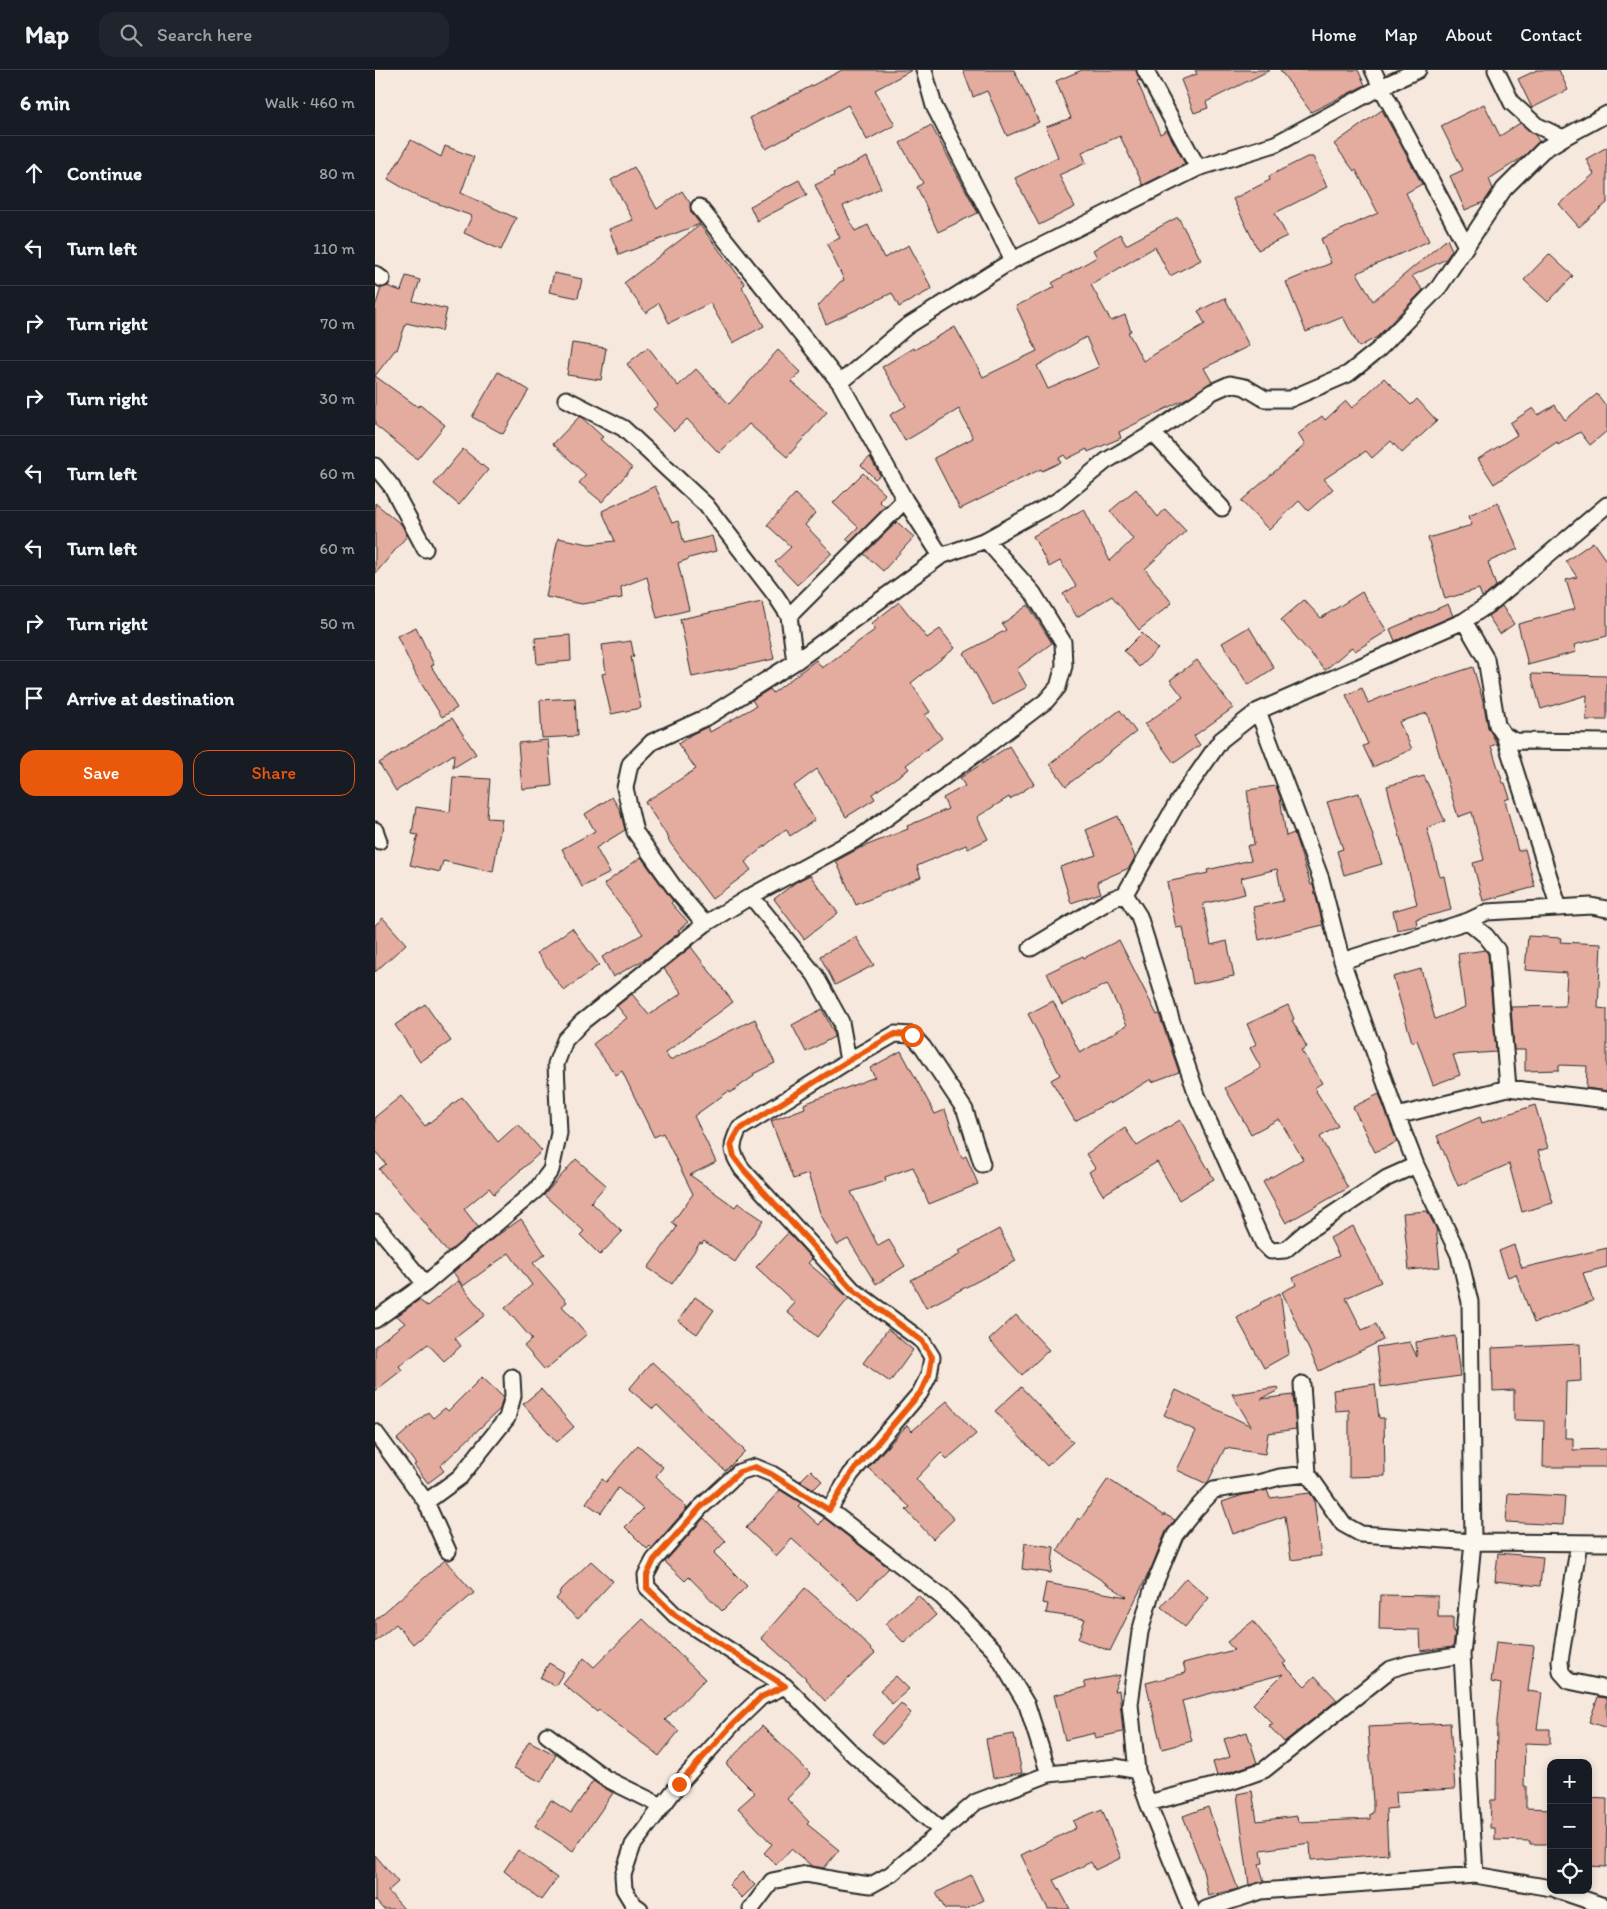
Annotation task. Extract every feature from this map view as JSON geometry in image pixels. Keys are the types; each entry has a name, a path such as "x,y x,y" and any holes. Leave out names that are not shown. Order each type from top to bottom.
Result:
{"street":[{"path":"924,70 934,106 1013,260"},
{"path":"1145,70 1198,168"},
{"path":"1373,70 1466,246"},
{"path":"840,383 907,327 1013,260 1198,168 1275,144 1381,87 1418,70"},
{"path":"1496,70 1512,103 1536,124 1563,138"},
{"path":"705,924 676,890 635,832 625,788 630,764 652,742 709,716 795,662 941,556 985,540 1057,502 1106,461 1153,433 1212,392 1230,384 1245,387 1265,399 1290,399 1348,374 1378,350 1439,287 1504,189 1543,150 1607,114"},
{"path":"699,207 840,383 905,500 941,556"},
{"path":"566,399 623,428 706,505 776,596 789,616 795,662"},
{"path":"1153,433 1222,508"},
{"path":"375,466 392,488 425,548"},
{"path":"789,616 905,500"},
{"path":"1031,948 1112,898 1125,894 1177,803 1221,740 1258,711 1464,621 1492,602 1607,505"},
{"path":"375,1320 425,1284 536,1190 551,1170 559,1133 556,1064 565,1040 582,1022 705,924 751,896 860,837 987,746 1046,701 1058,688 1064,666 1063,642 1033,592 985,540"},
{"path":"1464,621 1485,659 1497,725 1504,734 1515,741 1607,742"},
{"path":"1258,711 1321,879 1342,961 1397,1116 1416,1165 1459,1254 1470,1302 1473,1542 1462,1655 1475,1875"},
{"path":"1504,734 1559,908"},
{"path":"1125,894 1139,916 1197,1095 1263,1243 1271,1251 1285,1250 1306,1232 1387,1178 1416,1165"},
{"path":"751,896 815,975 841,1022 848,1061"},
{"path":"1342,961 1468,921 1487,912 1591,906 1607,909"},
{"path":"1468,921 1486,936 1497,950 1508,1088"},
{"path":"829,1510 851,1474 920,1393 929,1375 932,1357 922,1341 853,1290 743,1169 734,1157 731,1144 739,1130 848,1061 895,1034 912,1035 923,1047 965,1110 982,1164"},
{"path":"1397,1116 1508,1088 1607,1100"},
{"path":"375,1223 425,1284"},
{"path":"427,1502 460,1477 507,1418 513,1396 512,1377"},
{"path":"1302,1384 1308,1474 1343,1524 1361,1534 1473,1542 1607,1543"},
{"path":"375,1432 427,1502 448,1551"},
{"path":"941,1831 853,1754 785,1686 675,1615 647,1588 647,1575 654,1560 700,1508 739,1472 755,1467 771,1474 829,1510 942,1597 995,1651 1027,1705 1049,1774"},
{"path":"1191,1909 1137,1771 1130,1704 1140,1632 1152,1590 1175,1535 1213,1490 1258,1483 1280,1477 1308,1474"},
{"path":"1579,1543 1560,1661 1561,1672 1569,1681 1607,1690"},
{"path":"1148,1803 1233,1781 1264,1770 1391,1669 1407,1664 1462,1655"},
{"path":"640,1909 633,1904 624,1889 623,1875 633,1845 679,1784 732,1725 761,1697 785,1686"},
{"path":"547,1735 605,1778 662,1806"},
{"path":"751,1909 772,1881 806,1874 871,1885 891,1874 976,1802 1049,1774 1117,1767 1137,1771"},
{"path":"1206,1909 1261,1891 1475,1875 1547,1887"},
{"path":"1565,1894 1587,1905 1607,1907"}],"building":[{"path":"842,70 912,70 875,90 895,125 867,140 848,105 766,149 750,118"},
{"path":"963,70 1014,70 1039,122 1007,136 987,91 973,97"},
{"path":"1082,70 1136,70 1140,80 1137,81 1160,134 1167,130 1185,164 1143,185 1120,136 1082,152 1086,163 1059,175 1075,207 1039,225 1015,178 1058,157 1046,127 1071,118 1056,81"},
{"path":"1195,70 1270,70 1206,102 1208,108 1194,113 1181,80 1197,74"},
{"path":"1280,70 1358,70 1365,85 1311,112"},
{"path":"1537,70 1559,70 1568,90 1532,108 1518,79"},
{"path":"1484,104 1500,136 1520,123 1535,135 1539,141 1523,157 1489,179 1493,189 1484,202 1465,210 1450,176 1463,170 1441,126"},
{"path":"1382,110 1422,184 1406,193 1429,241 1357,273 1373,301 1447,239 1452,250 1446,259 1412,276 1423,290 1377,337 1359,347 1343,317 1306,332 1286,282 1331,263 1321,239 1378,213 1356,170 1354,171 1334,144"},
{"path":"931,125 978,213 938,232 917,187 923,183 900,143"},
{"path":"411,140 441,157 445,146 474,157 461,193 516,218 501,250 464,233 472,216 417,196 388,179"},
{"path":"1607,147 1607,203 1579,227 1559,204 1594,174 1586,159"},
{"path":"867,157 881,188 843,206 855,231 868,225 884,258 909,245 932,289 899,307 892,293 826,324 818,306 844,280 827,244 840,238 815,185 834,176 833,173"},
{"path":"1307,157 1313,157 1327,187 1275,213 1287,236 1258,250 1233,199 1270,180 1269,176"},
{"path":"634,167 657,209 682,191 690,203 691,212 700,224 619,255 609,229 633,220 611,180"},
{"path":"799,180 807,195 757,221 750,206"},
{"path":"1178,217 1201,260 1170,276 1155,247 1091,285 1111,321 1125,315 1131,331 1128,332 1143,361 1205,324 1198,311 1225,298 1249,346 1204,368 1212,382 1187,398 1119,432 1121,438 1088,452 1087,449 1067,459 1064,455 1059,458 1061,462 1042,471 1041,469 960,509 934,458 973,438 959,409 905,441 890,415 906,406 882,367 913,348 914,350 955,327 983,377 1037,351 1016,306 1055,287 1052,283 1097,257 1093,250 1120,234 1126,245","holes":["1086,337 1099,367 1048,389 1037,366"]},
{"path":"700,225 745,284 742,287 764,326 733,343 710,303 669,323 659,303 646,313 624,283"},
{"path":"1549,254 1573,276 1548,302 1524,280"},
{"path":"554,273 582,279 578,298 549,292"},
{"path":"406,276 420,280 413,301 447,309 442,331 406,323 397,350 395,350 375,376 375,307 381,288 387,286 401,291"},
{"path":"572,343 606,348 601,380 567,375"},
{"path":"648,347 678,386 696,369 729,404 778,350 801,372 792,382 827,412 787,457 749,424 719,453 687,419 674,431 653,409 658,405 627,364"},
{"path":"498,372 529,390 503,434 472,417"},
{"path":"375,376 418,407 420,405 445,425 417,459 375,425"},
{"path":"1384,378 1411,405 1417,399 1437,421 1402,453 1391,441 1372,458 1366,451 1324,479 1333,489 1308,511 1299,501 1269,530 1241,501 1305,445 1298,434 1322,416 1325,420 1346,401 1352,408"},
{"path":"1597,394 1607,407 1607,431 1590,445 1580,432 1558,445 1557,442 1494,484 1478,459 1517,435 1510,423 1533,408 1538,415 1555,405 1565,420"},
{"path":"580,416 603,437 600,439 632,468 602,502 579,483 586,475 553,444"},
{"path":"463,449 488,470 459,505 434,484"},
{"path":"870,457 880,475 875,479 861,465"},
{"path":"863,473 885,494 879,501 885,507 850,542 846,539 858,527 833,503"},
{"path":"655,486 672,523 678,521 684,543 712,536 716,551 678,563 689,610 657,618 647,577 621,587 622,598 582,604 546,597 558,538 589,544 615,541 602,511"},
{"path":"1136,489 1158,517 1165,509 1186,531 1145,569 1172,603 1139,630 1112,596 1077,617 1063,594 1076,586 1060,561 1049,567 1033,536 1084,509 1110,561 1133,539 1110,511"},
{"path":"795,494 815,513 805,525 832,553 797,585 775,562 791,547 767,525"},
{"path":"375,503 402,525 407,536 375,574"},
{"path":"1498,503 1518,549 1488,562 1496,586 1486,595 1482,597 1479,589 1445,599 1428,538 1472,525 1469,516"},
{"path":"897,522 914,537 883,571 864,554"},
{"path":"1593,542 1607,562 1607,636 1574,645 1576,652 1528,665 1518,624 1575,609 1566,580 1577,577 1566,561"},
{"path":"1362,592 1387,631 1355,651 1352,647 1325,670 1281,620 1304,600 1321,618"},
{"path":"762,602 774,659 692,677 680,619"},
{"path":"899,602 927,638 940,629 955,648 911,683 930,712 925,715 942,738 906,765 909,769 872,794 875,799 846,817 817,769 794,786 815,820 790,836 786,829 745,862 751,870 712,899 668,840 645,802 696,769 678,744 692,734 707,727 710,732 756,706 752,700 770,689 773,693 816,660 822,668 876,629 871,624"},
{"path":"1448,604 1453,616 1395,641 1390,629"},
{"path":"1028,605 1052,643 1017,669 1027,687 993,705 964,653 1006,630 1002,624"},
{"path":"1502,606 1514,624 1500,634 1488,616"},
{"path":"416,627 434,665 431,666 457,708 442,717 416,675 397,636"},
{"path":"1249,627 1274,668 1248,685 1222,643"},
{"path":"1142,633 1158,649 1139,667 1124,651"},
{"path":"570,635 571,661 537,664 535,638"},
{"path":"631,641 634,657 631,657 641,708 611,714 602,674 606,673 602,645"},
{"path":"1197,660 1233,708 1194,736 1200,745 1174,763 1145,724 1183,697 1170,680"},
{"path":"1473,667 1488,727 1497,744 1491,746 1510,798 1505,800 1518,851 1525,849 1535,887 1483,901 1473,863 1484,860 1472,812 1458,817 1427,713 1399,722 1412,749 1373,767 1363,746 1368,744 1346,695 1362,688 1368,703"},
{"path":"1531,674 1607,676 1607,720 1586,720 1587,695 1541,709"},
{"path":"575,698 577,736 542,738 540,700"},
{"path":"1120,710 1136,732 1066,786 1050,764"},
{"path":"452,718 476,754 453,768 454,754 396,791 379,763"},
{"path":"548,740 552,786 522,789 518,743"},
{"path":"1009,746 1034,784 977,817 988,839 968,849 966,845 917,866 921,877 856,905 836,861 860,848 908,829 907,826 948,809 943,798 965,786 960,778"},
{"path":"1424,776 1445,821 1427,828 1440,877 1444,876 1451,910 1416,919 1417,926 1397,930 1393,911 1417,904 1387,786"},
{"path":"453,777 490,779 487,818 502,819 493,872 443,861 440,872 410,865 418,835 412,834 416,807 450,812"},
{"path":"1276,786 1280,797 1286,836 1294,833 1311,885 1313,885 1323,925 1259,940 1253,907 1283,901 1277,869 1241,878 1245,894 1203,904 1211,945 1227,941 1234,976 1193,984 1183,927 1176,928 1167,882 1208,873 1207,870 1251,860 1247,846 1254,844 1247,790"},
{"path":"1359,793 1382,864 1344,875 1337,851 1343,849 1327,802"},
{"path":"612,797 620,810 625,830 596,848 610,873 582,887 562,849 595,831 585,814"},
{"path":"1118,816 1135,857 1129,868 1097,882 1101,893 1071,903 1060,867 1096,855 1086,830"},
{"path":"641,857 673,901 671,903 688,922 678,931 680,932 647,958 613,977 602,957 643,934 604,884"},
{"path":"810,875 838,913 804,939 774,899 796,882"},
{"path":"383,918 406,944 375,972 375,925"},
{"path":"572,928 599,965 564,991 537,953"},
{"path":"1528,936 1561,938 1560,942 1601,944 1598,1008 1607,1009 1607,1091 1586,1088 1587,1066 1559,1065 1559,1070 1525,1071 1525,1050 1514,1050 1511,1007 1565,1006 1567,973 1525,970"},
{"path":"856,937 874,965 835,985 820,956"},
{"path":"1119,940 1157,1015 1159,1014 1179,1072 1152,1082 1151,1079 1110,1104 1109,1102 1075,1121 1051,1080 1060,1075 1028,1014 1053,1001 1080,1053 1127,1025 1107,984 1062,1005 1047,973 1083,956 1084,958"},
{"path":"691,947 733,1002 665,1053 670,1060 755,1019 775,1063 753,1074 754,1076 694,1116 716,1162 690,1175 735,1207 738,1203 763,1220 735,1262 704,1241 702,1244 700,1243 672,1284 648,1268 677,1227 672,1223 693,1194 663,1133 654,1137 622,1071 616,1075 593,1044 627,1018 617,1006 632,994 649,1015 682,993 664,969"},
{"path":"1485,950 1488,954 1496,1052 1453,1055 1460,1075 1433,1085 1417,1040 1412,1042 1393,977 1421,969 1435,1019 1465,1007 1458,954"},
{"path":"425,1004 451,1041 420,1062 395,1025"},
{"path":"1288,1005 1294,1019 1292,1020 1307,1047 1301,1050 1322,1083 1314,1088 1338,1126 1320,1137 1348,1188 1286,1223 1263,1182 1303,1159 1279,1119 1251,1134 1225,1088 1261,1068 1250,1048 1256,1044 1247,1024"},
{"path":"822,1009 834,1037 806,1052 792,1025"},
{"path":"901,1051 935,1114 945,1110 962,1158 966,1156 978,1184 929,1204 913,1167 885,1177 886,1181 851,1192 878,1246 889,1240 905,1266 876,1284 848,1239 837,1245 820,1213 808,1174 793,1179 771,1121 805,1108 804,1104 875,1077 870,1068"},
{"path":"1379,1094 1397,1142 1375,1152 1353,1107"},
{"path":"401,1096 425,1126 462,1097 498,1142 518,1124 542,1151 494,1194 489,1188 464,1209 478,1227 448,1253 379,1169 386,1164 375,1151 375,1117"},
{"path":"1535,1105 1548,1148 1538,1151 1553,1203 1522,1212 1509,1164 1458,1186 1437,1136 1480,1117 1482,1123"},
{"path":"1180,1120 1214,1179 1179,1200 1157,1162 1103,1195 1089,1172 1095,1168 1086,1154 1125,1128 1137,1146"},
{"path":"576,1159 606,1185 591,1202 622,1232 600,1255 580,1235 584,1231 544,1195"},
{"path":"1427,1211 1436,1228 1440,1267 1409,1270 1403,1213"},
{"path":"521,1219 545,1254 533,1263 567,1302 562,1306 587,1334 545,1370 524,1346 532,1339 505,1308 532,1285 509,1253 463,1286 453,1272 495,1237"},
{"path":"1353,1226 1381,1282 1346,1298 1362,1330 1376,1324 1383,1340 1319,1371 1282,1292 1296,1285 1293,1278 1339,1256 1330,1238"},
{"path":"999,1229 1016,1261 926,1308 911,1280 961,1254 959,1251"},
{"path":"788,1233 812,1259 808,1263 849,1298 817,1337 787,1312 795,1303 756,1267"},
{"path":"1514,1245 1522,1268 1607,1248 1607,1267 1583,1273 1593,1301 1534,1323 1516,1274 1508,1277 1499,1251"},
{"path":"458,1281 485,1315 455,1338 461,1346 444,1361 428,1344 399,1366 402,1370 375,1391 375,1346 405,1323 397,1316 419,1300 427,1306"},
{"path":"1280,1293 1289,1354 1264,1368 1237,1318"},
{"path":"695,1297 714,1310 697,1334 678,1321"},
{"path":"1016,1315 1049,1350 1022,1375 989,1340"},
{"path":"888,1329 913,1350 890,1382 863,1363"},
{"path":"1455,1336 1460,1376 1381,1387 1376,1347 1410,1342 1417,1357 1416,1342"},
{"path":"1580,1344 1581,1381 1566,1382 1565,1438 1573,1438 1573,1450 1607,1449 1607,1467 1543,1467 1544,1421 1514,1420 1514,1390 1493,1391 1492,1348"},
{"path":"652,1362 745,1451 725,1471 657,1405 653,1409 629,1389"},
{"path":"482,1377 503,1397 500,1409 440,1466 444,1471 428,1483 397,1439 428,1412 433,1418 445,1408 448,1411"},
{"path":"1375,1384 1379,1418 1384,1418 1385,1476 1349,1477 1349,1410 1335,1411 1333,1390"},
{"path":"1021,1387 1073,1442 1047,1466 995,1411"},
{"path":"1278,1387 1279,1390 1261,1399 1293,1395 1296,1429 1268,1433 1265,1454 1225,1448 1207,1484 1177,1470 1196,1431 1164,1415 1176,1390 1251,1426 1232,1394"},
{"path":"541,1389 574,1427 557,1442 523,1404"},
{"path":"947,1401 976,1434 947,1459 941,1453 916,1479 954,1519 933,1539 906,1510 910,1507 868,1468 907,1425 912,1431"},
{"path":"638,1445 663,1467 656,1476 687,1508 652,1548 650,1546 647,1549 625,1527 643,1509 618,1488 601,1513 586,1503 602,1479 606,1482"},
{"path":"811,1470 822,1481 814,1489 800,1481"},
{"path":"1108,1479 1164,1516 1164,1514 1175,1520 1166,1531 1152,1566 1110,1651 1078,1639 1085,1619 1046,1613 1048,1604 1042,1603 1046,1583 1127,1597 1057,1551 1078,1518 1080,1520"},
{"path":"780,1490 801,1503 798,1506 819,1525 824,1518 889,1568 859,1599 792,1539 776,1556 746,1528"},
{"path":"1267,1490 1270,1498 1310,1493 1314,1499 1321,1556 1291,1560 1285,1516 1233,1534 1222,1502"},
{"path":"1508,1493 1565,1496 1563,1525 1506,1522"},
{"path":"704,1518 726,1541 714,1553 747,1586 722,1611 689,1577 685,1581 665,1562"},
{"path":"1025,1543 1054,1547 1051,1573 1022,1569"},
{"path":"1498,1553 1543,1557 1540,1586 1495,1581"},
{"path":"445,1560 474,1593 413,1644 396,1624 375,1642 375,1620"},
{"path":"591,1561 613,1581 578,1619 556,1599 560,1594 559,1592"},
{"path":"1186,1578 1209,1598 1185,1627 1161,1607"},
{"path":"805,1588 848,1625 875,1653 825,1701 806,1678 761,1638"},
{"path":"918,1595 936,1615 904,1643 885,1624"},
{"path":"1380,1595 1438,1596 1438,1617 1453,1617 1453,1632 1455,1632 1453,1647 1421,1651 1420,1630 1379,1629"},
{"path":"643,1619 705,1679 665,1720 679,1731 659,1756 599,1710 597,1712 563,1684 584,1658 594,1667"},
{"path":"1253,1621 1286,1662 1283,1664 1305,1686 1315,1676 1337,1700 1284,1742 1268,1725 1273,1724 1253,1704 1283,1674 1182,1701 1192,1741 1162,1749 1146,1683 1186,1673 1183,1663 1234,1650 1227,1642"},
{"path":"1496,1642 1534,1646 1528,1691 1542,1693 1537,1729 1550,1729 1550,1744 1525,1743 1524,1786 1526,1786 1526,1808 1547,1809 1547,1844 1530,1844 1530,1841 1495,1840 1495,1828 1490,1828 1491,1800 1496,1800 1497,1720 1501,1684 1491,1682"},
{"path":"549,1663 564,1672 555,1686 540,1678"},
{"path":"1120,1675 1114,1691 1119,1690 1123,1732 1095,1738 1095,1733 1065,1740 1054,1695 1086,1687 1084,1682"},
{"path":"896,1676 909,1689 892,1704 880,1690"},
{"path":"1598,1697 1607,1698 1607,1728 1589,1722"},
{"path":"901,1703 911,1713 883,1744 872,1734"},
{"path":"1450,1723 1455,1789 1396,1792 1397,1808 1386,1809 1388,1854 1311,1860 1310,1843 1261,1850 1263,1863 1259,1864 1264,1881 1249,1885 1237,1794 1252,1791 1257,1821 1297,1816 1298,1822 1370,1819 1370,1814 1373,1813 1373,1802 1368,1727"},
{"path":"762,1726 811,1774 787,1799 809,1822 807,1824 839,1850 824,1868 812,1866 791,1849 776,1865 764,1853 772,1844 738,1808 755,1793 726,1764"},
{"path":"1247,1732 1257,1763 1217,1776 1213,1762 1230,1757 1224,1739"},
{"path":"1014,1734 1022,1773 993,1778 986,1739"},
{"path":"529,1741 556,1755 541,1782 514,1768"},
{"path":"593,1781 613,1793 573,1851 535,1826 551,1800 571,1813"},
{"path":"1592,1798 1607,1799 1606,1867 1592,1866"},
{"path":"1208,1807 1238,1889 1208,1896 1203,1870 1183,1816"},
{"path":"1102,1809 1121,1858 1095,1870 1091,1862 1054,1880 1070,1909 1048,1909 1021,1855 1076,1828 1073,1821"},
{"path":"518,1850 557,1878 541,1900 504,1871"},
{"path":"375,1855 398,1882 388,1891 404,1909 383,1909 375,1902"},
{"path":"742,1872 755,1885 742,1898 729,1885"},
{"path":"971,1875 983,1900 965,1909 945,1909 936,1893"}],"route":[{"path":"679,1784 732,1725 761,1697 785,1686 675,1615 647,1588 647,1575 654,1560 700,1508 739,1472 755,1467 771,1474 829,1510 851,1474 920,1393 929,1375 932,1357 922,1341 853,1290 743,1169 734,1157 731,1144 739,1130 848,1061 895,1034 912,1035"}]}
